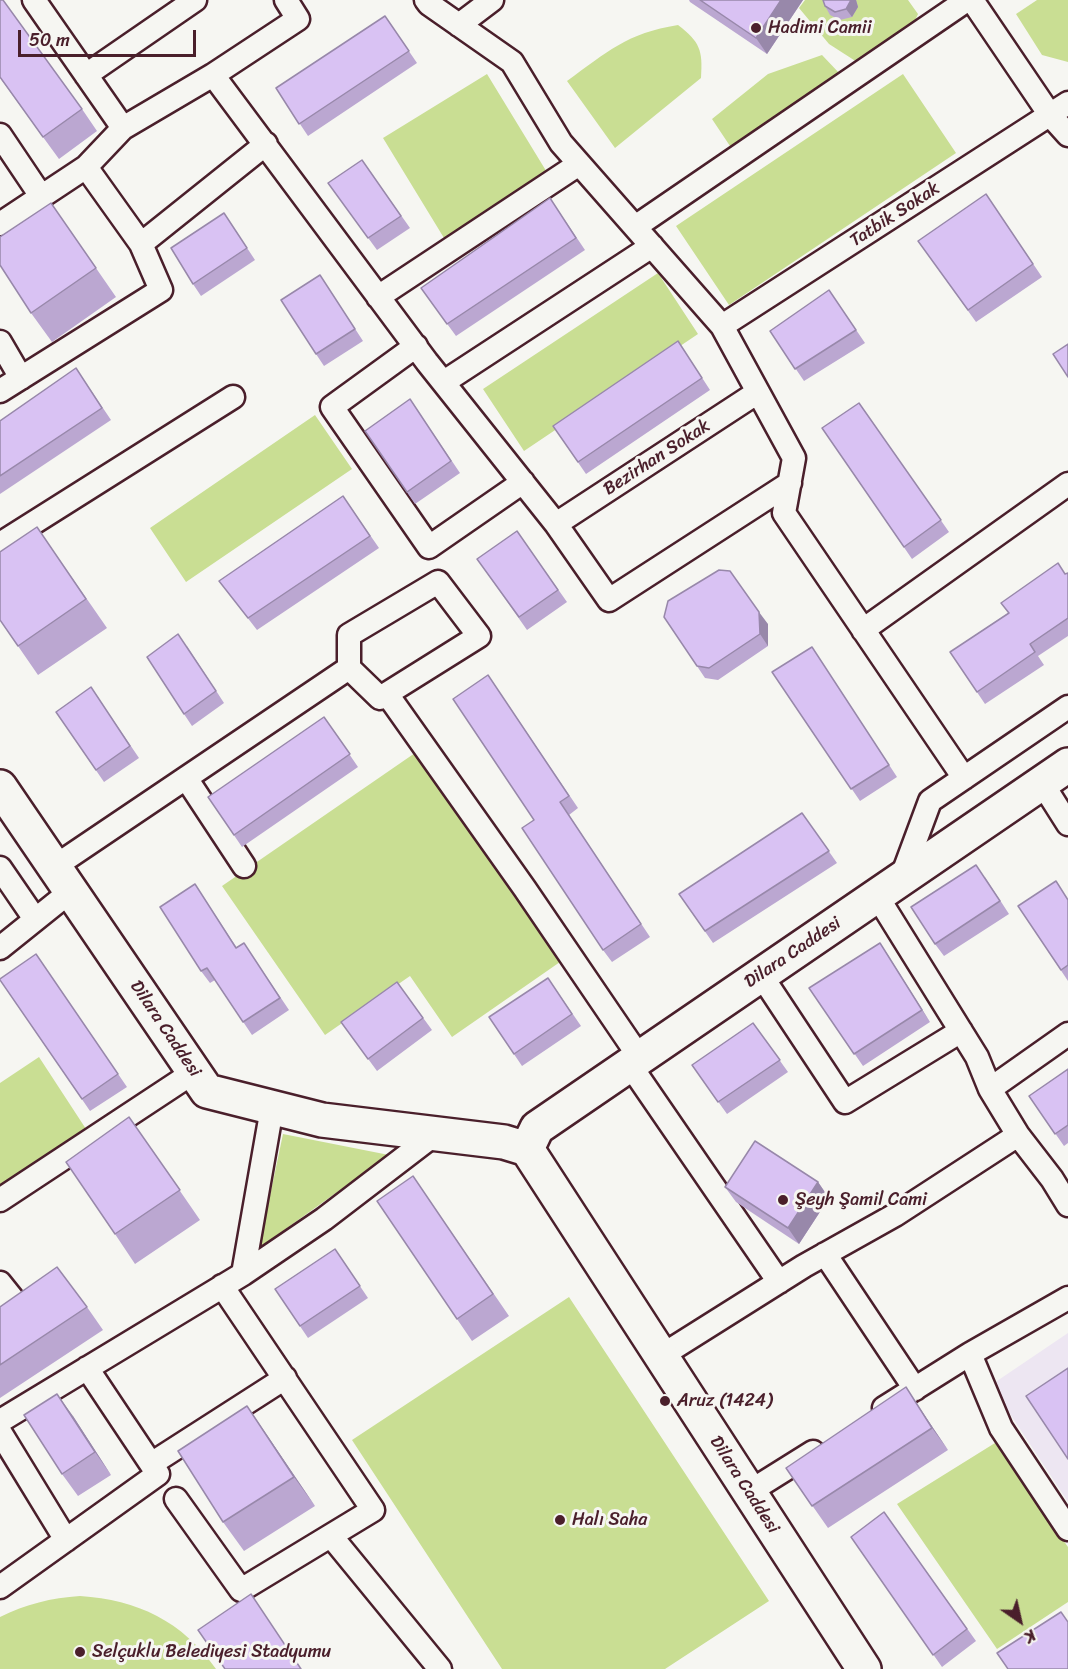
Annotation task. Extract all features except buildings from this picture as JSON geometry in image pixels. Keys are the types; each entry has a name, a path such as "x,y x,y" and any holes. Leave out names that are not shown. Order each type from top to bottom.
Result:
{"street":[{"path":"34,0 123,128"},
{"path":"86,75 195,0"},
{"path":"0,224 86,167 123,128 213,75 298,19 286,0"},
{"path":"426,0 512,62 561,143 722,326 794,458 784,513 964,778"},
{"path":"459,25 492,0"},
{"path":"634,227 967,0"},
{"path":"972,0 1059,109 1068,135"},
{"path":"213,75 378,297 556,524 609,600 790,483"},
{"name":"Tatbik Sokak","path":"722,326 1059,109"},
{"path":"0,135 41,196"},
{"path":"141,244 266,144"},
{"path":"378,297 579,164"},
{"path":"0,392 161,290 141,244 86,167"},
{"path":"444,382 652,246"},
{"path":"0,342 21,378"},
{"path":"416,346 332,407 429,547 523,482"},
{"name":"Bezirhan Sokak","path":"556,524 758,392"},
{"path":"0,544 233,397"},
{"path":"863,630 1068,484"},
{"path":"438,582 478,636 380,698 349,668 349,635 438,582"},
{"path":"0,948 35,919 62,879 186,778 349,668"},
{"path":"387,694 525,889 779,1282"},
{"path":"1068,707 930,801 889,888 961,1031 977,1057 990,1089 1018,1135 1060,1173 1068,1205"},
{"path":"1055,774 1068,824"},
{"name":"Dilara Caddesi","path":"527,1149 537,1128 1055,774"},
{"path":"186,778 244,866"},
{"name":"Dilara Caddesi","path":"0,787 207,1091 322,1120 504,1142 527,1149 864,1669"},
{"path":"0,868 35,919"},
{"path":"761,975 845,1102 961,1031"},
{"path":"990,1089 1068,1034"},
{"path":"0,1200 194,1072"},
{"path":"243,1274 272,1108"},
{"path":"0,1421 243,1274 324,1219 435,1134"},
{"path":"661,1356 825,1254 895,1215 1018,1135"},
{"path":"825,1254 915,1389"},
{"path":"0,1283 12,1298 0,1306"},
{"path":"176,1499 241,1590 373,1510 222,1286"},
{"path":"866,1419 970,1354 1068,1298"},
{"path":"970,1354 1001,1428 1068,1529"},
{"path":"0,1587 158,1474 87,1368"},
{"path":"152,1464 285,1378"},
{"path":"0,1432 66,1540"},
{"path":"749,1492 827,1443"},
{"path":"331,1536 440,1669"}],"shaded area":[{"path":"1068,1333 1068,1502 991,1385"}],"green space":[{"path":"805,0 908,0 918,14 913,25 857,62 829,44 799,8"},
{"path":"1037,0 1068,0 1068,62 1042,55 1016,14"},
{"path":"678,25 698,47 701,78 615,148 567,81 618,45 645,33"},
{"path":"822,55 841,75 732,149 712,119 768,74"},
{"path":"487,74 548,174 444,238 383,138"},
{"path":"903,74 956,153 729,305 676,226"},
{"path":"658,273 698,334 524,451 483,389"},
{"path":"315,415 352,469 186,582 150,528"},
{"path":"415,753 560,962 452,1037 410,976 325,1035 222,886"},
{"path":"39,1057 86,1129 0,1187 0,1083"},
{"path":"283,1134 389,1155 259,1248"},
{"name":"Halı Saha","path":"569,1297 769,1601 665,1669 502,1669 352,1440"},
{"path":"995,1443 1068,1547 1068,1602 997,1649 897,1504"},
{"path":"80,1596 121,1602 157,1616 189,1638 216,1669 0,1669 0,1617 39,1602"}],"place":[{"name":"Hadimi Camii","path":"756,28"},
{"name":"Şeyh Şamil Cami","path":"783,1200"},
{"name":"Aruz (1424)","path":"665,1401"},
{"name":"Halı Saha","path":"560,1520"},
{"name":"Selçuklu Belediyesi Stadyumu","path":"80,1652"}]}
